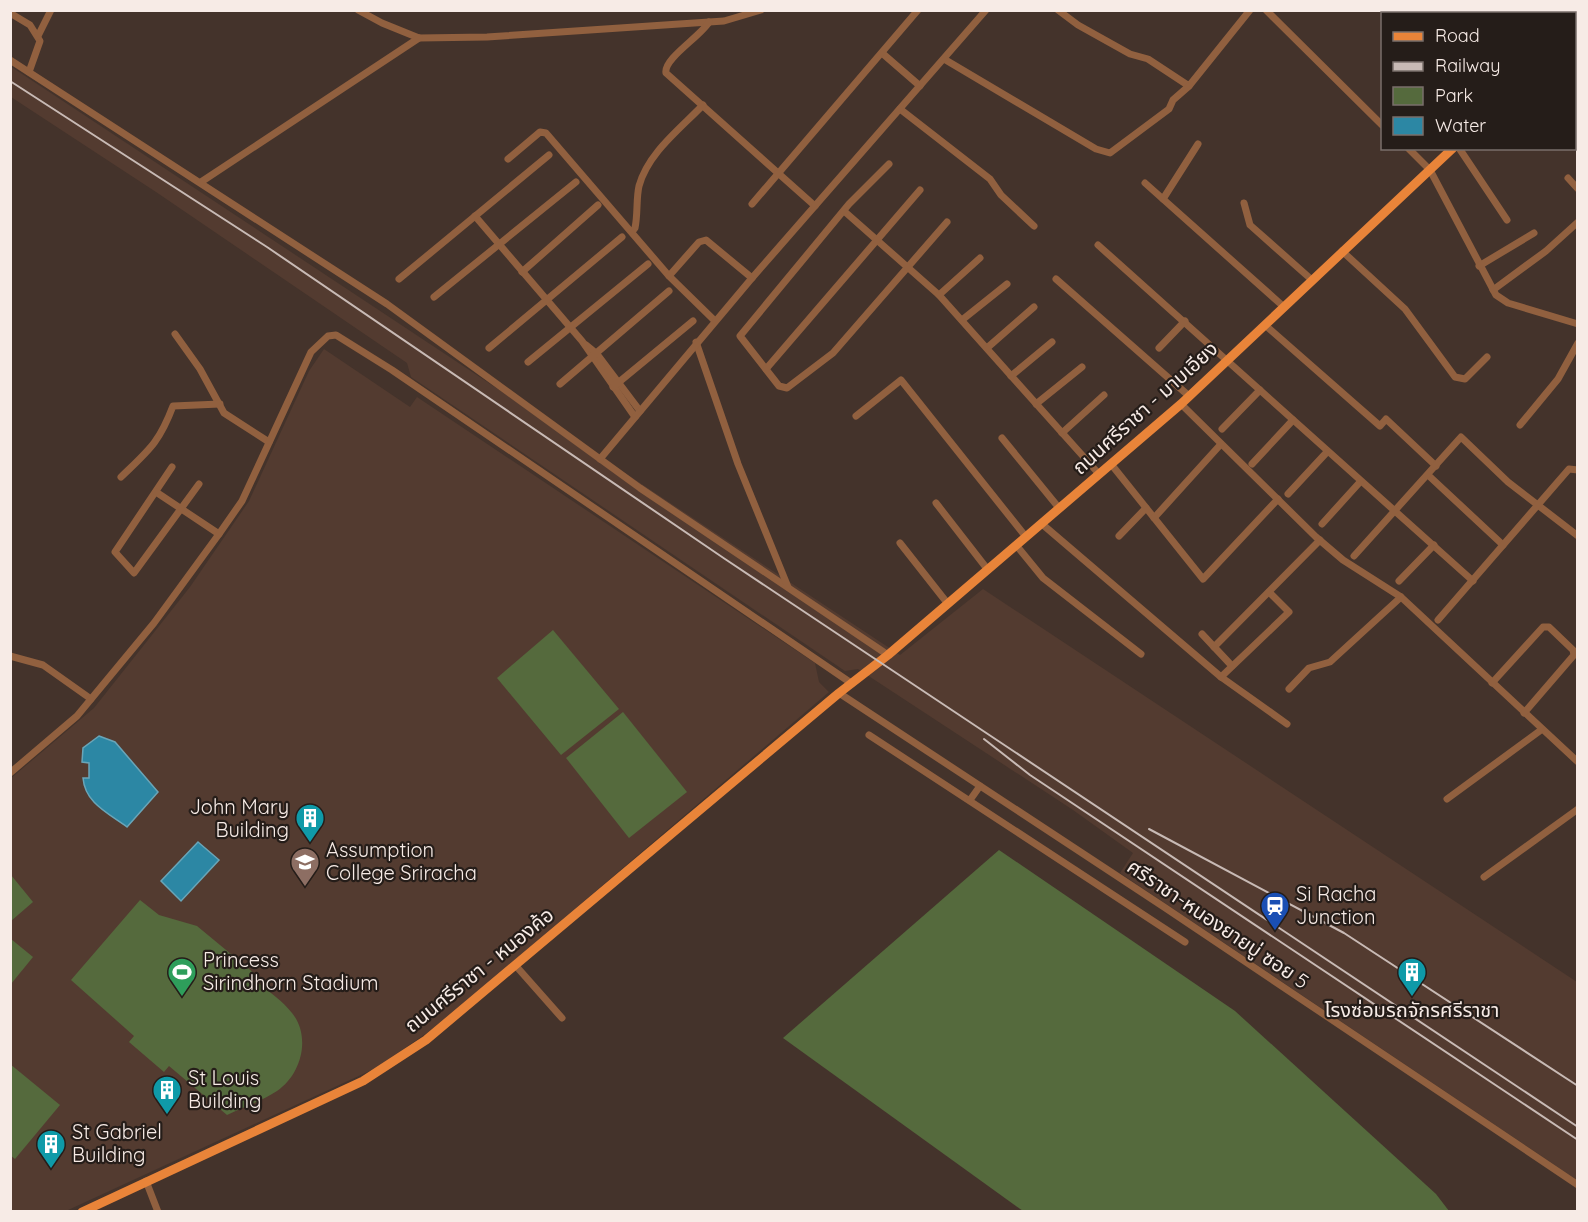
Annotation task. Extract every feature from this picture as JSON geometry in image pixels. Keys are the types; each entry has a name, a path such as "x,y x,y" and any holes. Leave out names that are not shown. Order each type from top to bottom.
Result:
{"main road":[{"name":"ถนนศรีราชา - มาบเอียง","path":"852,683 888,655 1181,404 1451,150"},
{"name":"ถนนศรีราชา - หนองค้อ","path":"82,1212 363,1081 426,1040 852,683"}],"street":[{"path":"38,36 51,10"},
{"path":"358,10 382,24 419,38 487,37 724,21 761,10"},
{"path":"752,204 918,10"},
{"path":"600,459 696,342 986,10"},
{"path":"1058,10 1078,25 1130,54 1148,59 1189,86"},
{"path":"944,58 1096,149 1110,153 1169,109 1173,100 1189,86 1250,10"},
{"path":"1266,10 1381,123"},
{"path":"10,13 30,25 40,41 29,72"},
{"path":"709,22 699,36 665,68 666,73 815,206"},
{"path":"201,182 419,38"},
{"path":"882,52 920,86"},
{"path":"10,60 387,304 600,459 888,655"},
{"path":"632,232 636,228 638,188 644,171 653,156 703,105"},
{"path":"900,109 990,179 1001,195 1034,226"},
{"path":"508,159 540,132 546,133 669,276 715,321"},
{"path":"1163,200 1198,144"},
{"path":"1410,150 1430,170 1493,290 1508,303 1578,324"},
{"path":"1460,150 1507,220"},
{"path":"399,279 549,156"},
{"path":"889,164 844,211 740,336 779,386 787,388 833,353 947,222"},
{"path":"1568,178 1578,189"},
{"path":"434,297 576,182"},
{"path":"1145,183 1284,307"},
{"path":"766,369 920,190"},
{"path":"1244,202 1250,225 1312,280"},
{"path":"522,272 598,206"},
{"path":"844,211 939,295 1099,474"},
{"path":"475,216 582,341 638,414"},
{"path":"1493,290 1546,250 1578,222"},
{"path":"1479,266 1534,233"},
{"path":"489,348 622,237"},
{"path":"669,276 699,242 706,240 752,278"},
{"path":"1098,245 1228,359 1360,482 1397,510 1473,581"},
{"path":"1342,251 1405,309 1455,377 1465,379 1487,357"},
{"path":"939,295 980,258"},
{"path":"528,362 648,264"},
{"path":"1056,279 1189,396"},
{"path":"962,320 1007,284"},
{"path":"560,384 669,291"},
{"path":"987,348 1034,307"},
{"path":"616,385 693,321"},
{"path":"1159,348 1185,321"},
{"path":"1265,325 1380,426 1386,419 1436,466"},
{"path":"175,334 233,421 268,442"},
{"path":"10,772 77,716 154,623 242,501 311,352 320,342 336,335 392,370 852,683"},
{"path":"696,342 738,464 789,588"},
{"path":"1011,376 1052,342"},
{"path":"1520,425 1558,379 1578,343"},
{"path":"1036,404 1082,367"},
{"path":"856,416 901,380 1026,537"},
{"path":"1222,429 1260,390"},
{"path":"1062,433 1104,395"},
{"path":"122,477 154,444 165,429 173,406 220,404"},
{"path":"1181,404 1320,540 1343,560 1401,597 1541,730 1578,762"},
{"path":"1252,464 1293,420"},
{"path":"1354,556 1461,437 1537,506 1578,536"},
{"path":"1002,438 1059,508"},
{"path":"1154,518 1221,444"},
{"path":"1288,494 1327,452"},
{"path":"1111,464 1203,579 1278,499"},
{"path":"172,467 115,552 134,573 199,484"},
{"path":"1438,620 1569,470 1578,470"},
{"path":"1428,475 1503,545"},
{"path":"1322,524 1360,482"},
{"path":"156,492 219,534"},
{"path":"936,503 988,570"},
{"path":"1119,536 1146,508"},
{"path":"1042,524 1221,677 1287,724"},
{"path":"1214,647 1320,540"},
{"path":"900,543 948,604"},
{"path":"1016,545 1043,578 1141,654"},
{"path":"1400,581 1434,545"},
{"path":"1221,677 1289,612 1269,592"},
{"path":"1289,689 1309,668 1330,662 1401,597"},
{"path":"1492,683 1543,627 1549,627 1573,650 1574,656 1524,713"},
{"path":"1202,634 1232,666"},
{"path":"10,656 43,665 91,699"},
{"name":"ศรีราชา-หนองยายบู่ ซอย 5","path":"839,693 1578,1185"},
{"path":"1447,799 1541,730"},
{"path":"869,735 1185,942"},
{"path":"970,800 980,786"},
{"path":"1484,877 1578,809"},
{"path":"516,966 562,1018"},
{"path":"146,1181 158,1212"}],"shaded area":[{"path":"1577,10 1576,14 1447,11"},
{"path":"10,66 900,655 983,589 1577,982 1577,1180 1120,873 1133,853 1073,810 858,669 845,671 411,377 407,363 156,192 11,97"},
{"name":"Assumption College Sriracha","path":"324,349 410,407 417,397 815,663 819,682 829,692 473,996 428,1032 376,1068 66,1211 11,1211 10,779 94,708 190,587 249,501 309,371"}],"green space":[{"path":"553,630 619,709 561,755 497,678"},
{"path":"623,712 687,792 629,838 566,758"},
{"path":"999,850 1235,1011 1436,1194 1449,1211 1023,1211 783,1038"},
{"path":"11,875 33,902 10,921"},
{"name":"Princess Sirindhorn Stadium","path":"140,900 159,915 197,926 260,978 257,982 292,1013 301,1032 301,1054 293,1075 277,1091 227,1115 169,1066 164,1072 129,1042 134,1036 71,980"},
{"path":"11,939 33,957 11,984"},
{"path":"10,1064 60,1105 15,1159 10,1155"}],"water":[{"path":"99,736 115,742 158,792 127,827 99,807 85,787 83,778 89,778 89,763 82,762 83,748"},
{"path":"198,842 219,860 181,901 161,881"}],"railway":[{"path":"10,81 267,247 725,559 1578,1127"},
{"path":"984,739 1030,775 1578,1140"},
{"path":"1149,829 1344,933 1578,1086"}],"place":[{"name":"John Mary Building","path":"310,844"},
{"name":"Assumption College Sriracha","path":"305,888"},
{"name":"Si Racha Junction","path":"1275,932"},
{"name":"Princess Sirindhorn Stadium","path":"182,998"},
{"name":"โรงซ่อมรถจักรศรีราชา","path":"1412,998"},
{"name":"St Louis Building","path":"167,1116"},
{"name":"St Gabriel Building","path":"51,1170"}]}
